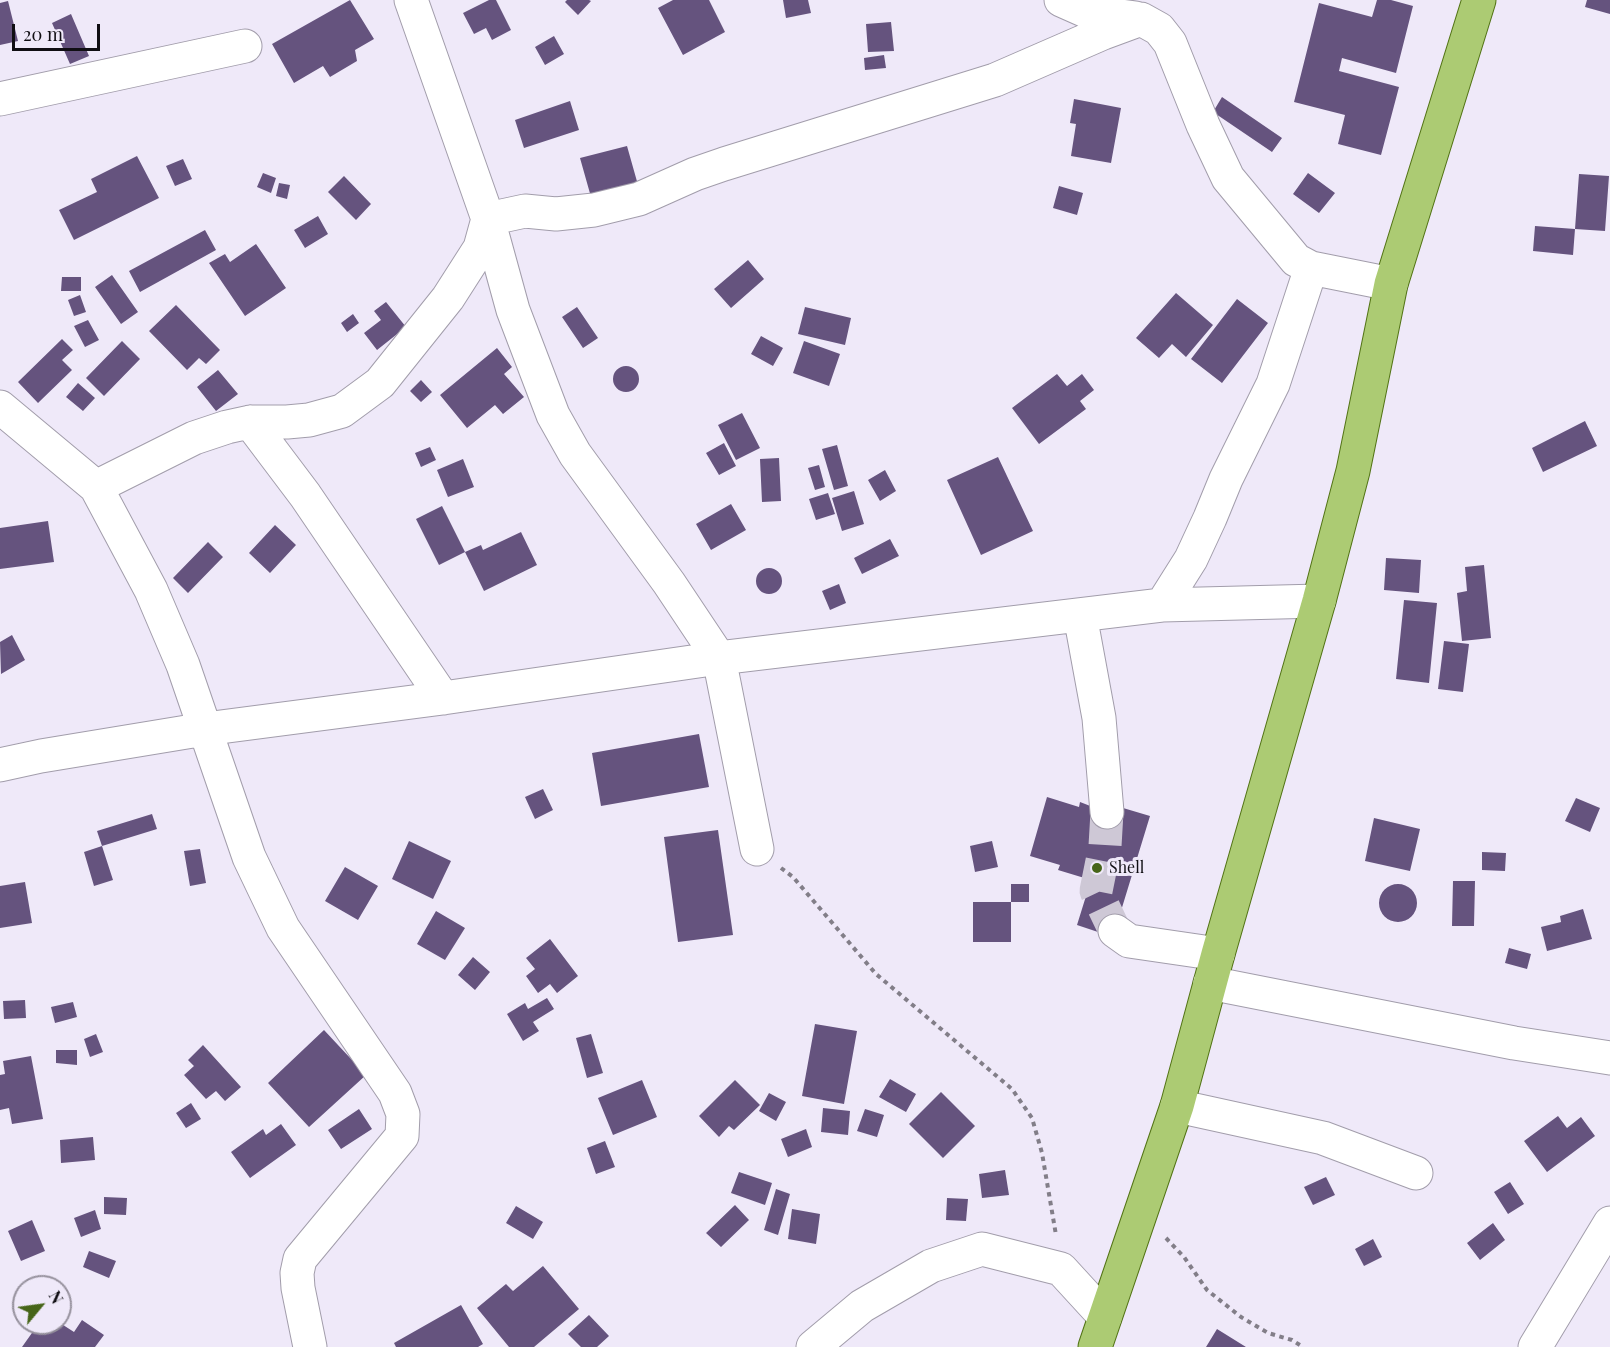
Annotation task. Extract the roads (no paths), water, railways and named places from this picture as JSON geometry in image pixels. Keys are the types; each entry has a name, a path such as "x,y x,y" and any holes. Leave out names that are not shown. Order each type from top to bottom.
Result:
{"main road":[{"path":"1100,1332 1177,1106 1319,601 1353,471 1391,284 1479,0"}],"street":[{"path":"411,0 488,219 513,310 553,415 586,470 669,583 719,658 757,849"},
{"path":"1061,0 1088,12 1141,19 1159,28 1170,43 1203,125 1228,177 1296,260 1311,268 1391,284"},
{"path":"488,219 525,211 556,214 594,210 639,199 714,167 994,80 1141,19"},
{"path":"0,99 245,46"},
{"path":"96,486 194,438 227,426 250,422 309,420 342,411 380,383 462,279 480,248 488,219"},
{"path":"1162,605 1191,559 1226,479 1273,384 1311,268"},
{"path":"0,407 96,486 151,590 183,665 249,857 283,928 395,1093 403,1114 402,1136 300,1259 297,1273 298,1288 310,1347"},
{"path":"250,422 305,495 443,698"},
{"path":"0,765 205,729 443,698 719,658 1162,605 1319,601"},
{"path":"1080,615 1099,718 1107,812"},
{"path":"1115,931 1128,941 1214,968 1514,1043 1610,1058"},
{"path":"1177,1106 1323,1138 1416,1173"},
{"path":"1535,1347 1610,1223"},
{"path":"813,1347 862,1306 931,1266 982,1249 1061,1269 1100,1332"}],"tunnel":[{"path":"1107,812 1105,846 1096,891 1115,931"}],"place":[{"name":"Shell","path":"1097,868"}]}
